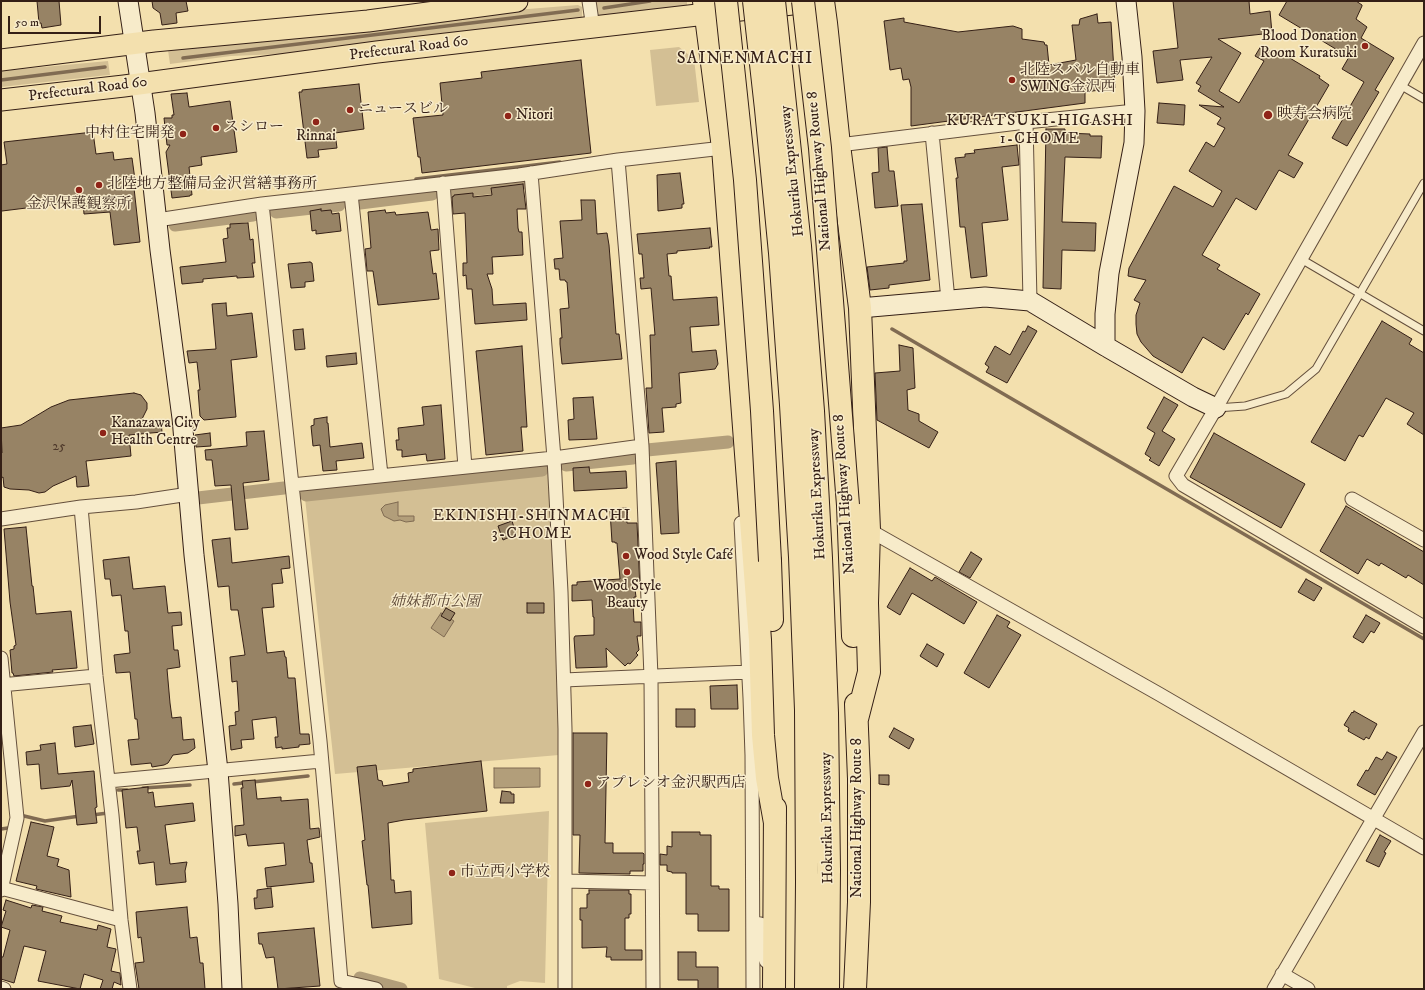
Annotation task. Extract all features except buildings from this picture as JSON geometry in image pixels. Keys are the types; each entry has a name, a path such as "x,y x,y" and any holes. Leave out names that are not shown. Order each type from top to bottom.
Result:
{"highway":[{"path":"726,1 745,180 762,411 770,561 774,662 774,986"},
{"name":"Hokuriku Expressway","path":"754,1 780,253 799,542 806,710 806,989"},
{"name":"Hokuriku Expressway","path":"774,1 800,246 813,411 819,519 827,713 829,870 828,989"},
{"name":"National Highway Route 8","path":"803,1 820,148 848,505 859,779 859,887 855,989"},
{"path":"823,1 839,144 860,308 869,530 867,603 869,672 857,719"},
{"path":"705,8 724,148 760,640 763,735 767,778 775,823"}],"main road":[{"path":"1,60 135,44 368,21 517,1"},
{"name":"Prefectural Road 60","path":"1,100 141,84 378,52 593,28 705,8 818,1"}],"street":[{"path":"128,1 141,84 182,418 188,494 218,771 228,904 232,989"},
{"path":"589,1 593,28"},
{"path":"1106,346 1105,314 1109,273 1134,143 1135,111 1132,57 1126,1"},
{"path":"1424,44 1176,476 1183,485 1424,627"},
{"path":"839,144 1135,111"},
{"path":"1026,122 1030,301"},
{"path":"932,133 948,300"},
{"path":"157,220 262,204 532,173 618,160 724,148"},
{"path":"618,160 642,446 651,677 653,989"},
{"path":"532,173 554,458 561,592 566,729 565,989"},
{"path":"443,183 465,467"},
{"path":"351,194 381,475"},
{"path":"262,204 321,761 332,875 340,985 376,989"},
{"path":"860,308 985,297 1030,301 1193,397 1216,408"},
{"path":"745,443 740,523 752,755 753,989"},
{"path":"292,485 554,458 642,446"},
{"path":"1,519 81,507 136,502 188,494"},
{"path":"1352,500 1424,540"},
{"path":"81,507 96,676 108,781 121,920 130,989"},
{"path":"869,530 1159,694 1424,848"},
{"path":"1,658 2,684 17,818 3,867 1,889 121,920"},
{"path":"564,680 748,672"},
{"path":"2,684 96,676"},
{"path":"1274,989 1424,732"},
{"path":"752,755 767,778"},
{"path":"108,781 321,761"},
{"path":"565,881 652,883"},
{"path":"753,923 761,924 766,963 774,986"},
{"path":"1282,974 1308,989"}],"lane":[{"path":"1400,85 1424,99"},
{"path":"1216,408 1245,406 1286,394 1316,369 1424,183"},
{"path":"1301,259 1424,331"}],"green space":[{"path":"687,1 687,6 598,17 594,2"},
{"path":"578,5 582,7 582,18 578,20 281,54 231,56 170,64 168,50 508,8 528,9"},
{"path":"679,47 694,59 699,102 656,106 650,50"},
{"path":"108,61 110,75 1,87 1,71"},
{"name":"姉妹都市公園","path":"550,472 559,755 335,774 305,498"},
{"path":"549,811 545,983 520,981 507,986 507,989 479,989 439,979 425,823"}],"shaded area":[{"path":"398,502 398,516 414,516 414,521 394,521 384,516 381,509 385,505"},
{"path":"441,613 454,621 444,637 431,628"},
{"path":"494,768 540,768 540,787 494,788"}],"waterway":[{"path":"604,8 650,1"},
{"path":"183,58 578,10"},
{"path":"1,80 105,67"},
{"path":"416,179 560,162"},
{"path":"452,192 521,184"},
{"path":"360,203 432,194"},
{"path":"276,212 339,205"},
{"path":"175,225 253,215"},
{"path":"892,329 1424,639"},
{"path":"647,450 728,442"},
{"path":"566,465 633,458"},
{"path":"306,495 542,470"},
{"path":"198,498 284,488"},
{"path":"234,784 308,776"},
{"path":"143,788 190,785"},
{"path":"118,790 127,790"},
{"path":"92,815 108,813"},
{"path":"20,815 45,821 80,816"},
{"path":"1,829 8,828"},
{"path":"360,978 401,989"}],"place":[{"name":"Blood Donation Room Kuratsuki","path":"1365,46"},
{"name":"北陸スバル自動車 SWING金沢西","path":"1012,80"},
{"name":"ニュースビル","path":"350,110"},
{"name":"映寿会病院","path":"1268,115"},
{"name":"Nitori","path":"508,116"},
{"name":"Rinnai","path":"316,122"},
{"name":"スシロー","path":"216,128"},
{"name":"中村住宅開発","path":"183,134"},
{"name":"北陸地方整備局金沢営繕事務所","path":"99,185"},
{"name":"金沢保護観察所","path":"79,190"},
{"name":"Kanazawa City Health Centre","path":"103,433"},
{"name":"Wood Style Café","path":"626,556"},
{"name":"Wood Style Beauty","path":"627,572"},
{"name":"アプレシオ金沢駅西店","path":"588,784"},
{"name":"市立西小学校","path":"452,873"}],"district":[{"name":"SAINENMACHI","path":"745,59"},
{"name":"KURATSUKI-HIGASHI 1-CHOME","path":"1040,131"},
{"name":"EKINISHI-SHINMACHI 3-CHOME","path":"532,526"}]}
